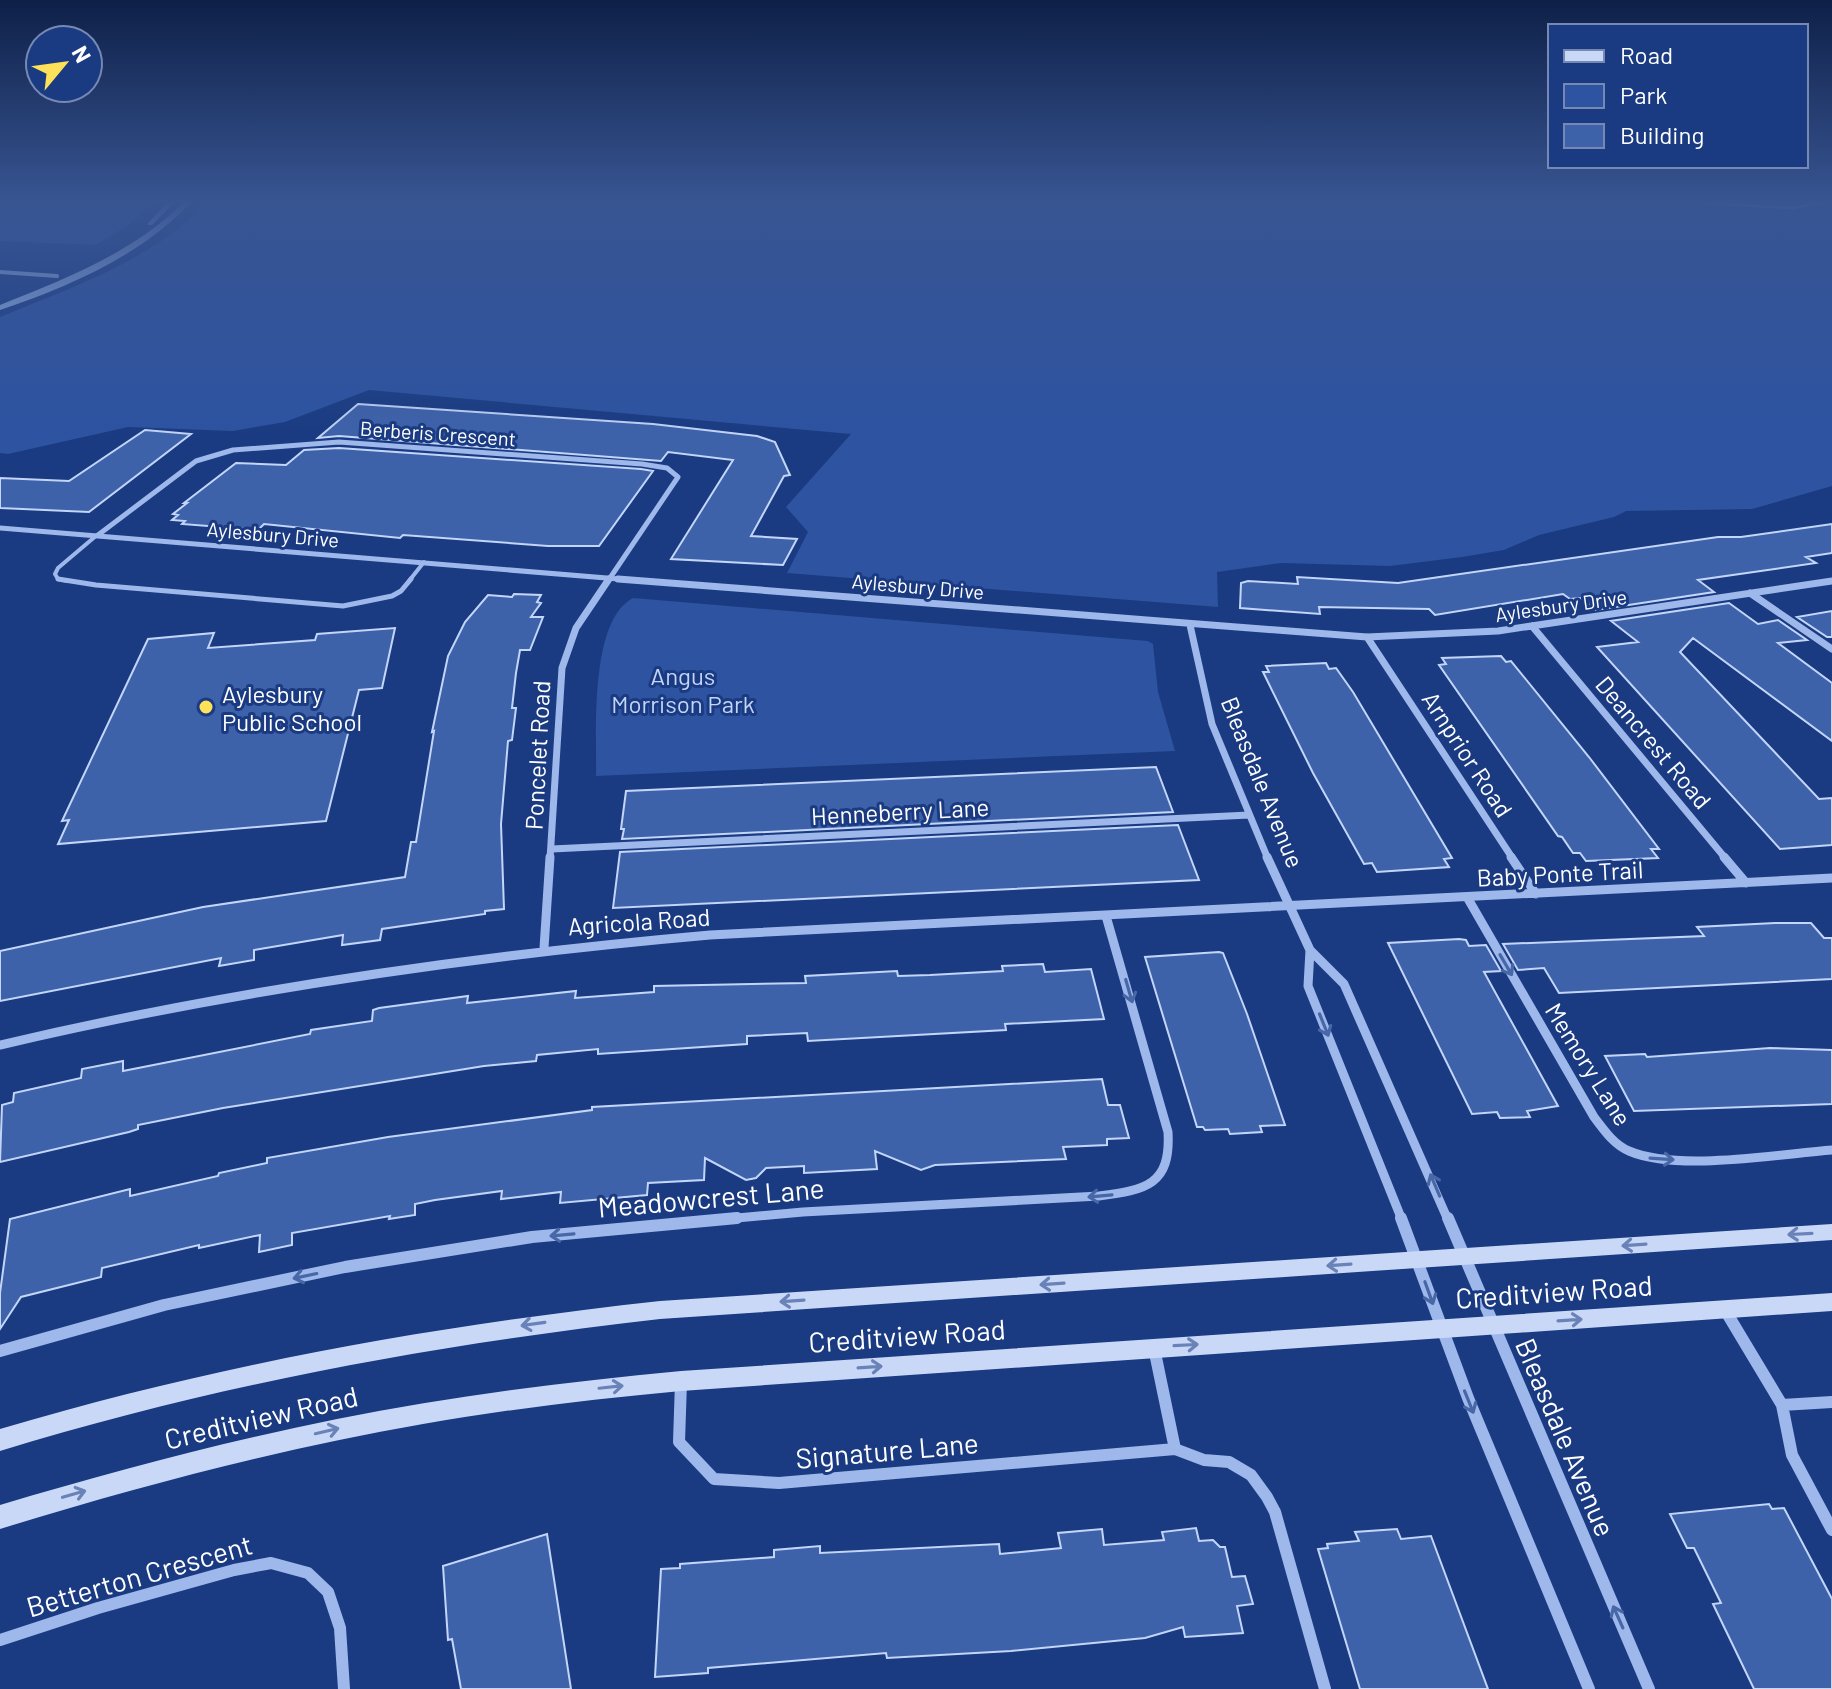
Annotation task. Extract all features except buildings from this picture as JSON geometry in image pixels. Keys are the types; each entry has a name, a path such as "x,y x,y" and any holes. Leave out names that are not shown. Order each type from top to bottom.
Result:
{"main road":[{"name":"Creditview Road","path":"0,1440 156,1397 357,1351 555,1321 660,1310 1832,1232"},
{"name":"Creditview Road","path":"0,1517 75,1494 347,1426 499,1400 681,1381 1832,1302"}],"street":[{"path":"0,300 48,280"},
{"path":"0,308 62,280"},
{"name":"Berberis Crescent","path":"97,535 196,461 233,450 339,442 642,464 672,470 678,477 610,577"},
{"name":"Aylesbury Drive","path":"0,528 1367,637 1532,626 1832,581"},
{"name":"Poncelet Road","path":"544,948 562,668 576,628 610,577"},
{"path":"1749,593 1832,649"},
{"name":"Bleasdale Avenue","path":"1190,625 1212,724 1249,815 1310,950 1344,984 1431,1175 1649,1689"},
{"name":"Deancrest Road","path":"1532,626 1746,883"},
{"name":"Arnprior Road","path":"1367,637 1536,894"},
{"name":"Henneberry Lane","path":"552,849 1249,815"},
{"name":"Baby Ponte Trail","path":"1290,906 1832,878"},
{"name":"Memory Lane","path":"1467,897 1594,1117 1614,1143 1644,1158 1673,1160 1832,1150"},
{"name":"Agricola Road","path":"0,1045 223,996 544,948 710,935 1290,906"},
{"name":"Meadowcrest Lane","path":"0,1351 179,1302 345,1267 532,1237 803,1212 1099,1196 1128,1193 1149,1186 1164,1175 1171,1155 1168,1132 1106,916"},
{"name":"Bleasdale Avenue","path":"1310,950 1308,986 1417,1260 1464,1389 1589,1689"},
{"path":"1724,1309 1782,1405 1783,1434 1796,1467 1832,1530"},
{"path":"1154,1347 1175,1449"},
{"name":"Signature Lane","path":"681,1381 679,1442 714,1479 779,1483 1175,1449 1204,1460 1229,1462 1251,1475 1275,1512 1325,1689"},
{"path":"1782,1405 1832,1402"},
{"name":"Betterton Crescent","path":"0,1640 98,1608 234,1570 271,1563 308,1573 328,1592 340,1628 344,1689"}],"lane":[{"path":"97,535 58,568 55,574 58,579 343,606 392,596 401,591 424,562"}],"green space":[{"path":"89,280 1832,280 1832,486 1752,509 1626,511 1614,517 1539,535 1504,550 1462,557 1390,566 1281,563 1217,572 1218,607 787,573 808,532 786,507 851,434 369,390 285,422 233,431 128,427 8,454 0,453 0,317"},
{"name":"Angus Morrison Park","path":"633,598 1148,641 1153,644 1158,692 1175,751 596,776 598,680 602,653 619,610"}],"place":[{"name":"Aylesbury Public School","path":"206,707"}]}
